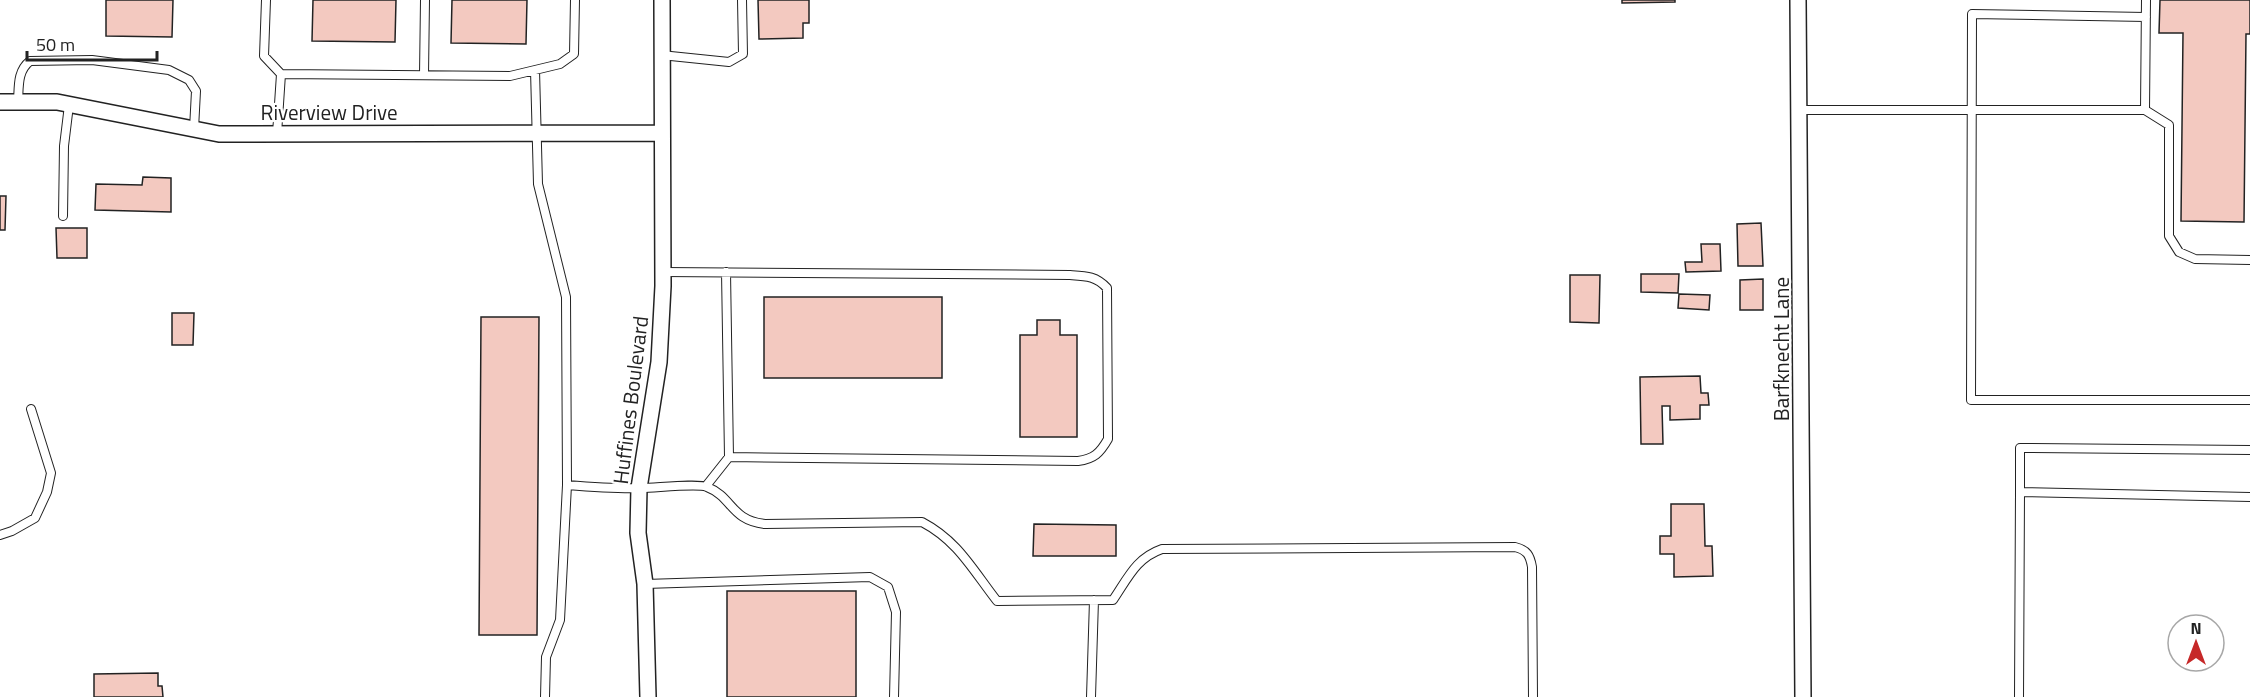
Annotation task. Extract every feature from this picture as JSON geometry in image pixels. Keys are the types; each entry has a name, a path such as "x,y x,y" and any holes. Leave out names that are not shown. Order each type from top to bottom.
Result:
{"street":[{"name":"Huffines Boulevard","path":"648,697 645,584 638,533 639,488 659,362 663,272 662,0"},
{"name":"Barfknecht Lane","path":"1798,0 1803,697"},
{"name":"Riverview Drive","path":"0,102 57,102 219,134 661,132"}],"lane":[{"path":"266,0 264,56 281,74 278,134"},
{"path":"424,0 424,75"},
{"path":"281,74 510,76 560,64 573,54 575,0"},
{"path":"661,56 729,62 743,54 742,0"},
{"path":"2145,110 2146,0"},
{"path":"2146,17 1972,14 1971,400 2250,400"},
{"path":"18,102 20,75 24,66 30,61 92,60 169,70 189,80 196,91 194,129"},
{"path":"535,70 538,184 566,297 567,486 560,620 546,657 545,697"},
{"path":"63,216 64,146 69,105"},
{"path":"1799,110 2145,110 2169,125 2169,236 2179,252 2195,259 2250,261"},
{"path":"663,272 1070,275 1090,276 1100,280 1107,288 1108,439 1101,451 1091,459 1078,461 729,457"},
{"path":"706,486 729,457 726,272"},
{"path":"0,535 35,518 48,492 51,473 31,409"},
{"path":"2019,697 2020,448 2250,450"},
{"path":"567,486 639,488 706,486 723,498 741,517 751,522 765,524 922,522 954,544 997,601 1113,600 1139,561 1162,549 1515,548 1524,550 1531,557 1533,697"},
{"path":"2020,492 2250,497"},
{"path":"645,584 870,576 888,587 896,612 894,697"},
{"path":"1091,697 1094,600"}],"building":[{"path":"106,0 173,0 172,37 106,36"},
{"path":"313,0 396,0 395,42 312,41"},
{"path":"452,0 527,0 526,44 451,43"},
{"path":"758,0 809,0 809,23 803,23 803,38 759,39"},
{"path":"1622,0 1675,0 1675,2 1622,3"},
{"path":"2160,0 2250,0 2250,34 2246,34 2244,222 2181,221 2183,33 2159,33"},
{"path":"143,177 171,178 171,212 95,210 96,184 142,185"},
{"path":"0,196 6,196 5,230 0,230"},
{"path":"1761,223 1763,266 1738,266 1737,224"},
{"path":"56,228 87,228 87,258 57,258"},
{"path":"1701,244 1720,244 1721,271 1686,272 1685,262 1702,262"},
{"path":"1641,274 1679,274 1678,293 1641,292"},
{"path":"1570,275 1600,275 1599,323 1570,322"},
{"path":"1763,279 1763,310 1740,310 1740,280"},
{"path":"1679,294 1710,295 1709,310 1678,308"},
{"path":"764,297 942,297 942,378 764,378"},
{"path":"172,313 194,313 193,345 172,345"},
{"path":"481,317 539,317 537,635 479,635"},
{"path":"1037,320 1060,320 1060,335 1077,335 1077,437 1020,437 1020,335 1037,335"},
{"path":"1700,376 1701,393 1708,393 1709,405 1700,405 1700,419 1670,420 1670,406 1662,406 1663,444 1641,444 1640,377"},
{"path":"1671,504 1704,504 1705,546 1712,546 1713,576 1674,577 1674,554 1660,554 1660,536 1671,536"},
{"path":"1034,524 1116,525 1116,556 1033,556"},
{"path":"727,591 856,591 856,697 727,697"},
{"path":"158,673 158,686 162,686 163,697 94,697 94,674"}]}
